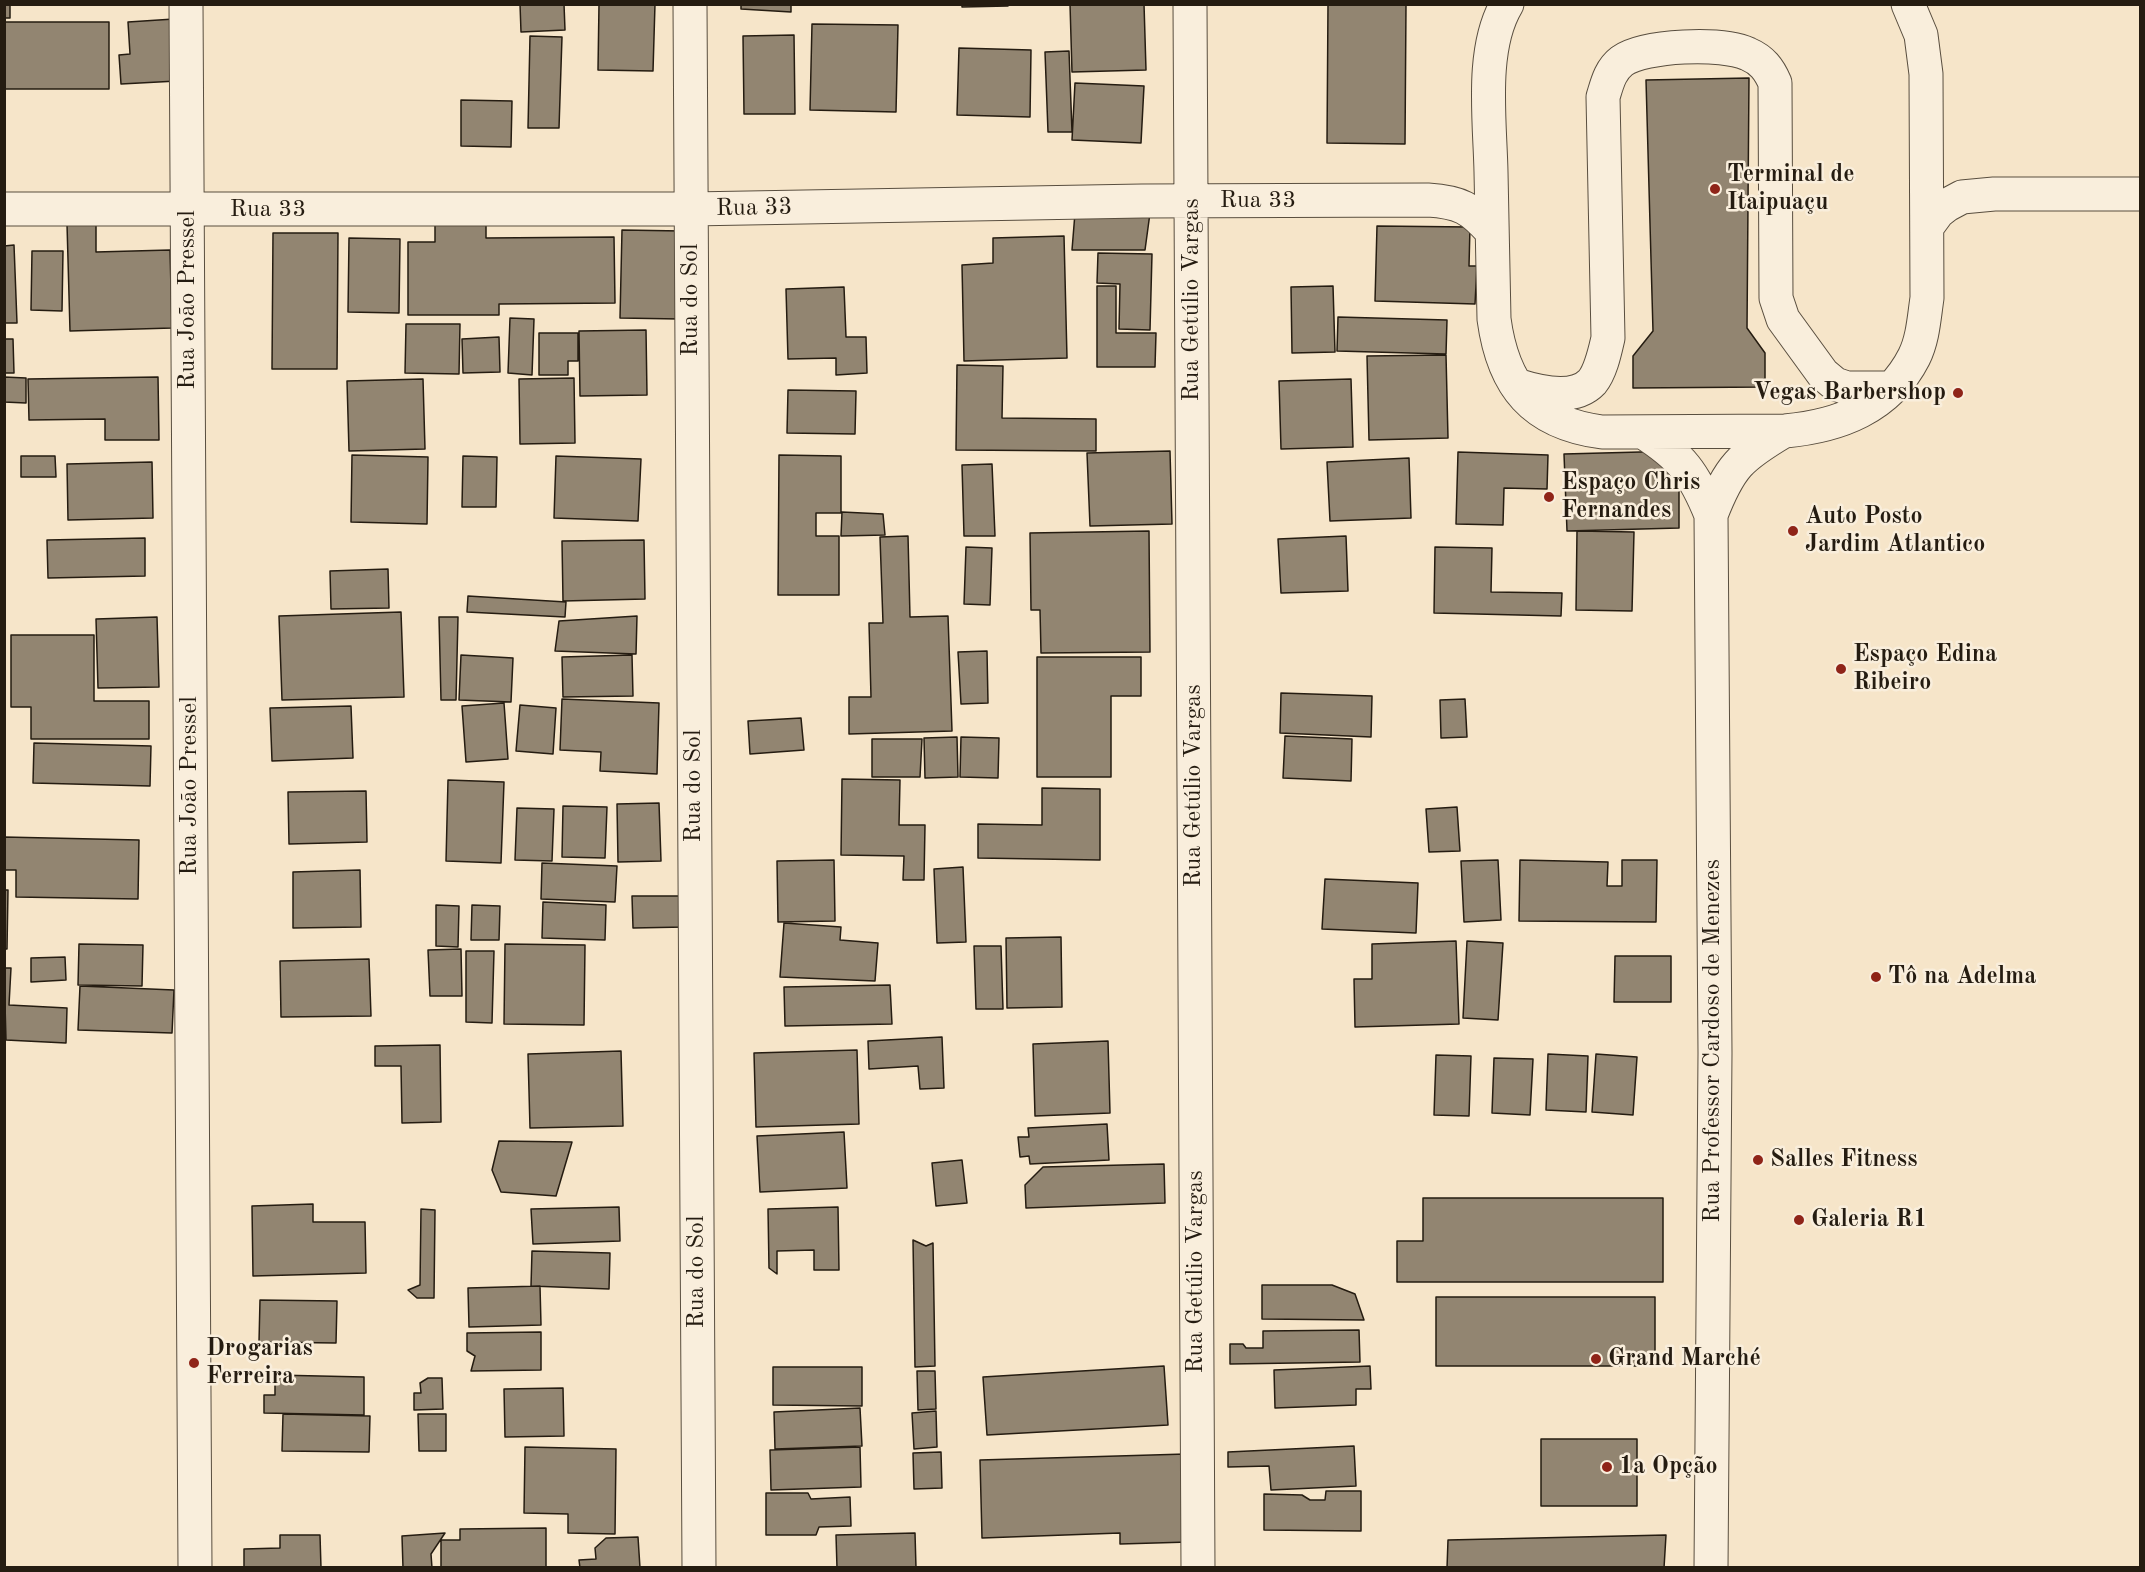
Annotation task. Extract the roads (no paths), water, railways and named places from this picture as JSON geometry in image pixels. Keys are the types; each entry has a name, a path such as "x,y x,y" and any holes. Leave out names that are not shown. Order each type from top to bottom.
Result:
{"street":[{"name":"Rua João Pressel","path":"186,4 195,1568"},
{"name":"Rua do Sol","path":"690,4 699,1568"},
{"name":"Rua Getúlio Vargas","path":"1190,4 1198,1568"},
{"path":"1507,4 1495,36 1489,87 1494,319 1497,344 1504,366 1516,386 1529,401 1546,415 1562,423 1602,432 1810,429 1834,423 1876,403 1892,388 1915,355 1922,332 1927,298 1925,65 1921,35 1908,4"},
{"path":"1516,386 1558,394 1576,391 1592,382 1605,355 1608,338 1603,97 1609,76 1620,63 1634,54 1663,48 1721,48 1745,52 1759,60 1769,69 1775,82 1776,298 1783,319 1823,374 1835,384 1847,388 1892,388"},
{"path":"1927,227 1938,212 1962,197 1994,194 2140,194"},
{"name":"Rua 33","path":"4,209 188,211 691,209 1192,201 1447,202 1464,206 1478,216 1492,232"},
{"name":"Rua Professor Cardoso de Menezes","path":"1711,1568 1715,1041 1711,515 1722,486 1736,464 1755,448 1785,431"},
{"name":"Rua Professor Cardoso de Menezes","path":"1643,432 1666,447 1684,464 1699,485 1711,515"}],"place":[{"name":"Terminal de Itaipuaçu","path":"1715,189"},
{"name":"Vegas Barbershop","path":"1958,393"},
{"name":"Espaço Chris Fernandes","path":"1549,497"},
{"name":"Auto Posto Jardim Atlantico","path":"1793,531"},
{"name":"Espaço Edina Ribeiro","path":"1841,669"},
{"name":"Tô na Adelma","path":"1876,977"},
{"name":"Salles Fitness","path":"1758,1160"},
{"name":"Galeria R1","path":"1799,1220"},
{"name":"Grand Marché","path":"1596,1359"},
{"name":"Drogarias Ferreira","path":"194,1363"},
{"name":"1a Opção","path":"1607,1467"}]}
